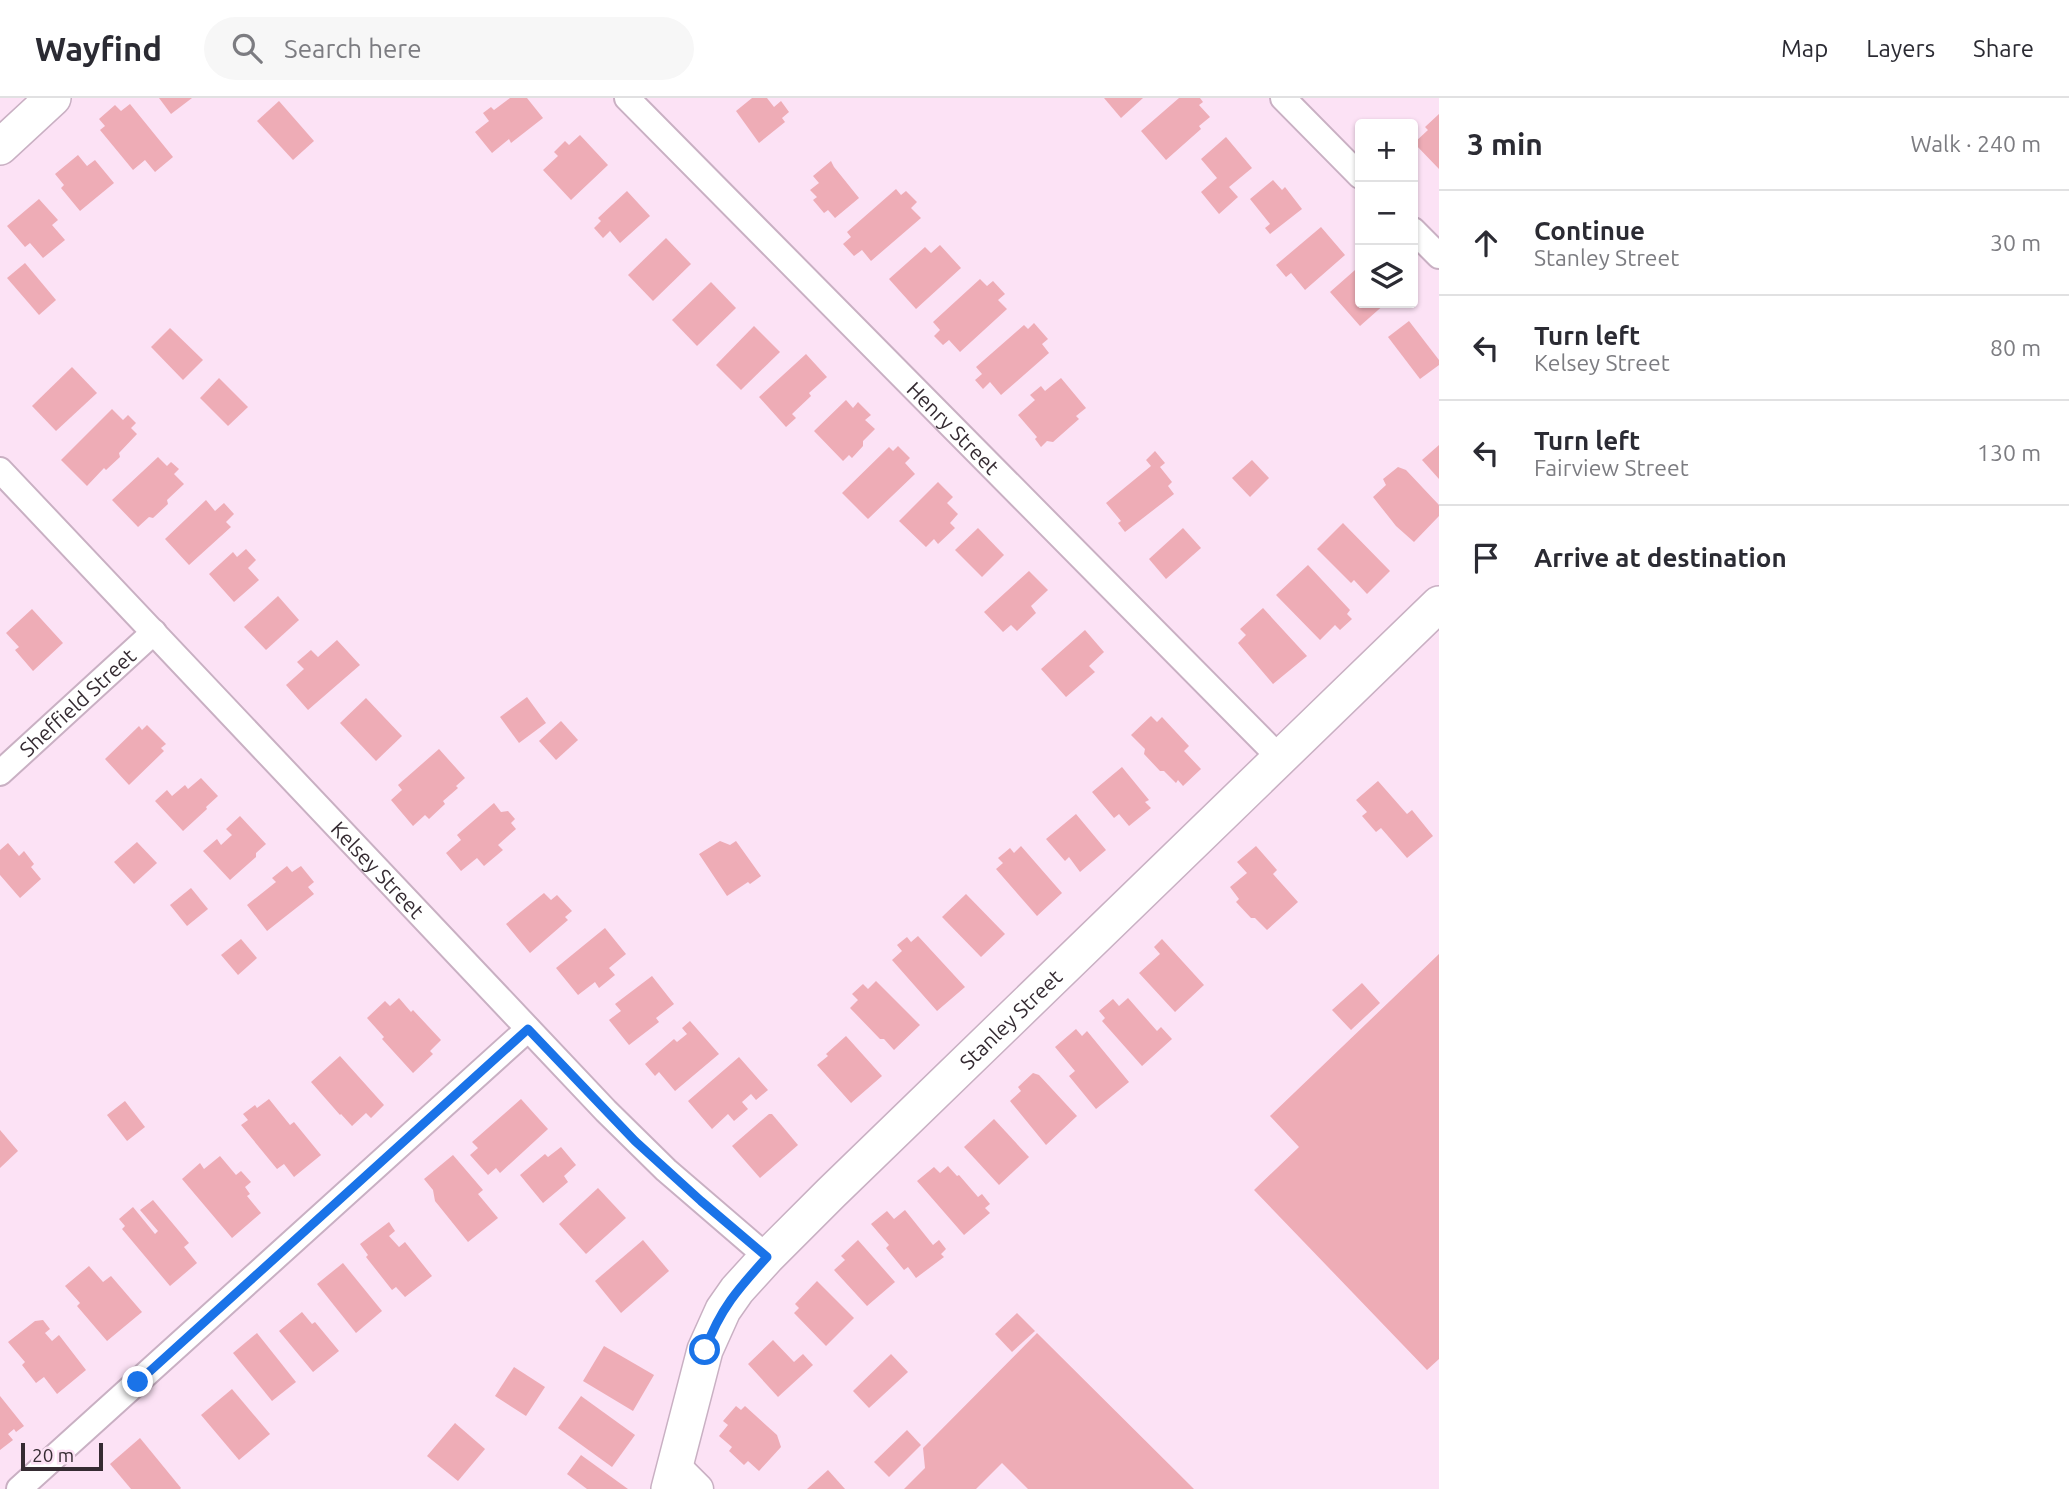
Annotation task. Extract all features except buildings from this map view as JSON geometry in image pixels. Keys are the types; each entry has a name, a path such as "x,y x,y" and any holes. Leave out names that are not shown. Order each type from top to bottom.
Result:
{"main road":[{"path":"0,147 53,98"},
{"name":"Stanley Street","path":"680,1481 705,1350 715,1324 737,1290 767,1257 1439,604"}],"street":[{"name":"Henry Street","path":"627,98 1280,758"},
{"path":"1283,98 1355,171"},
{"path":"1418,235 1439,256"},
{"name":"Kelsey Street","path":"0,470 635,1141 767,1257"},
{"name":"Sheffield Street","path":"0,774 154,632"},
{"path":"19,1489 528,1029"}],"route":[{"path":"138,1382 528,1029 635,1141 767,1257 723,1310 705,1350"}]}
